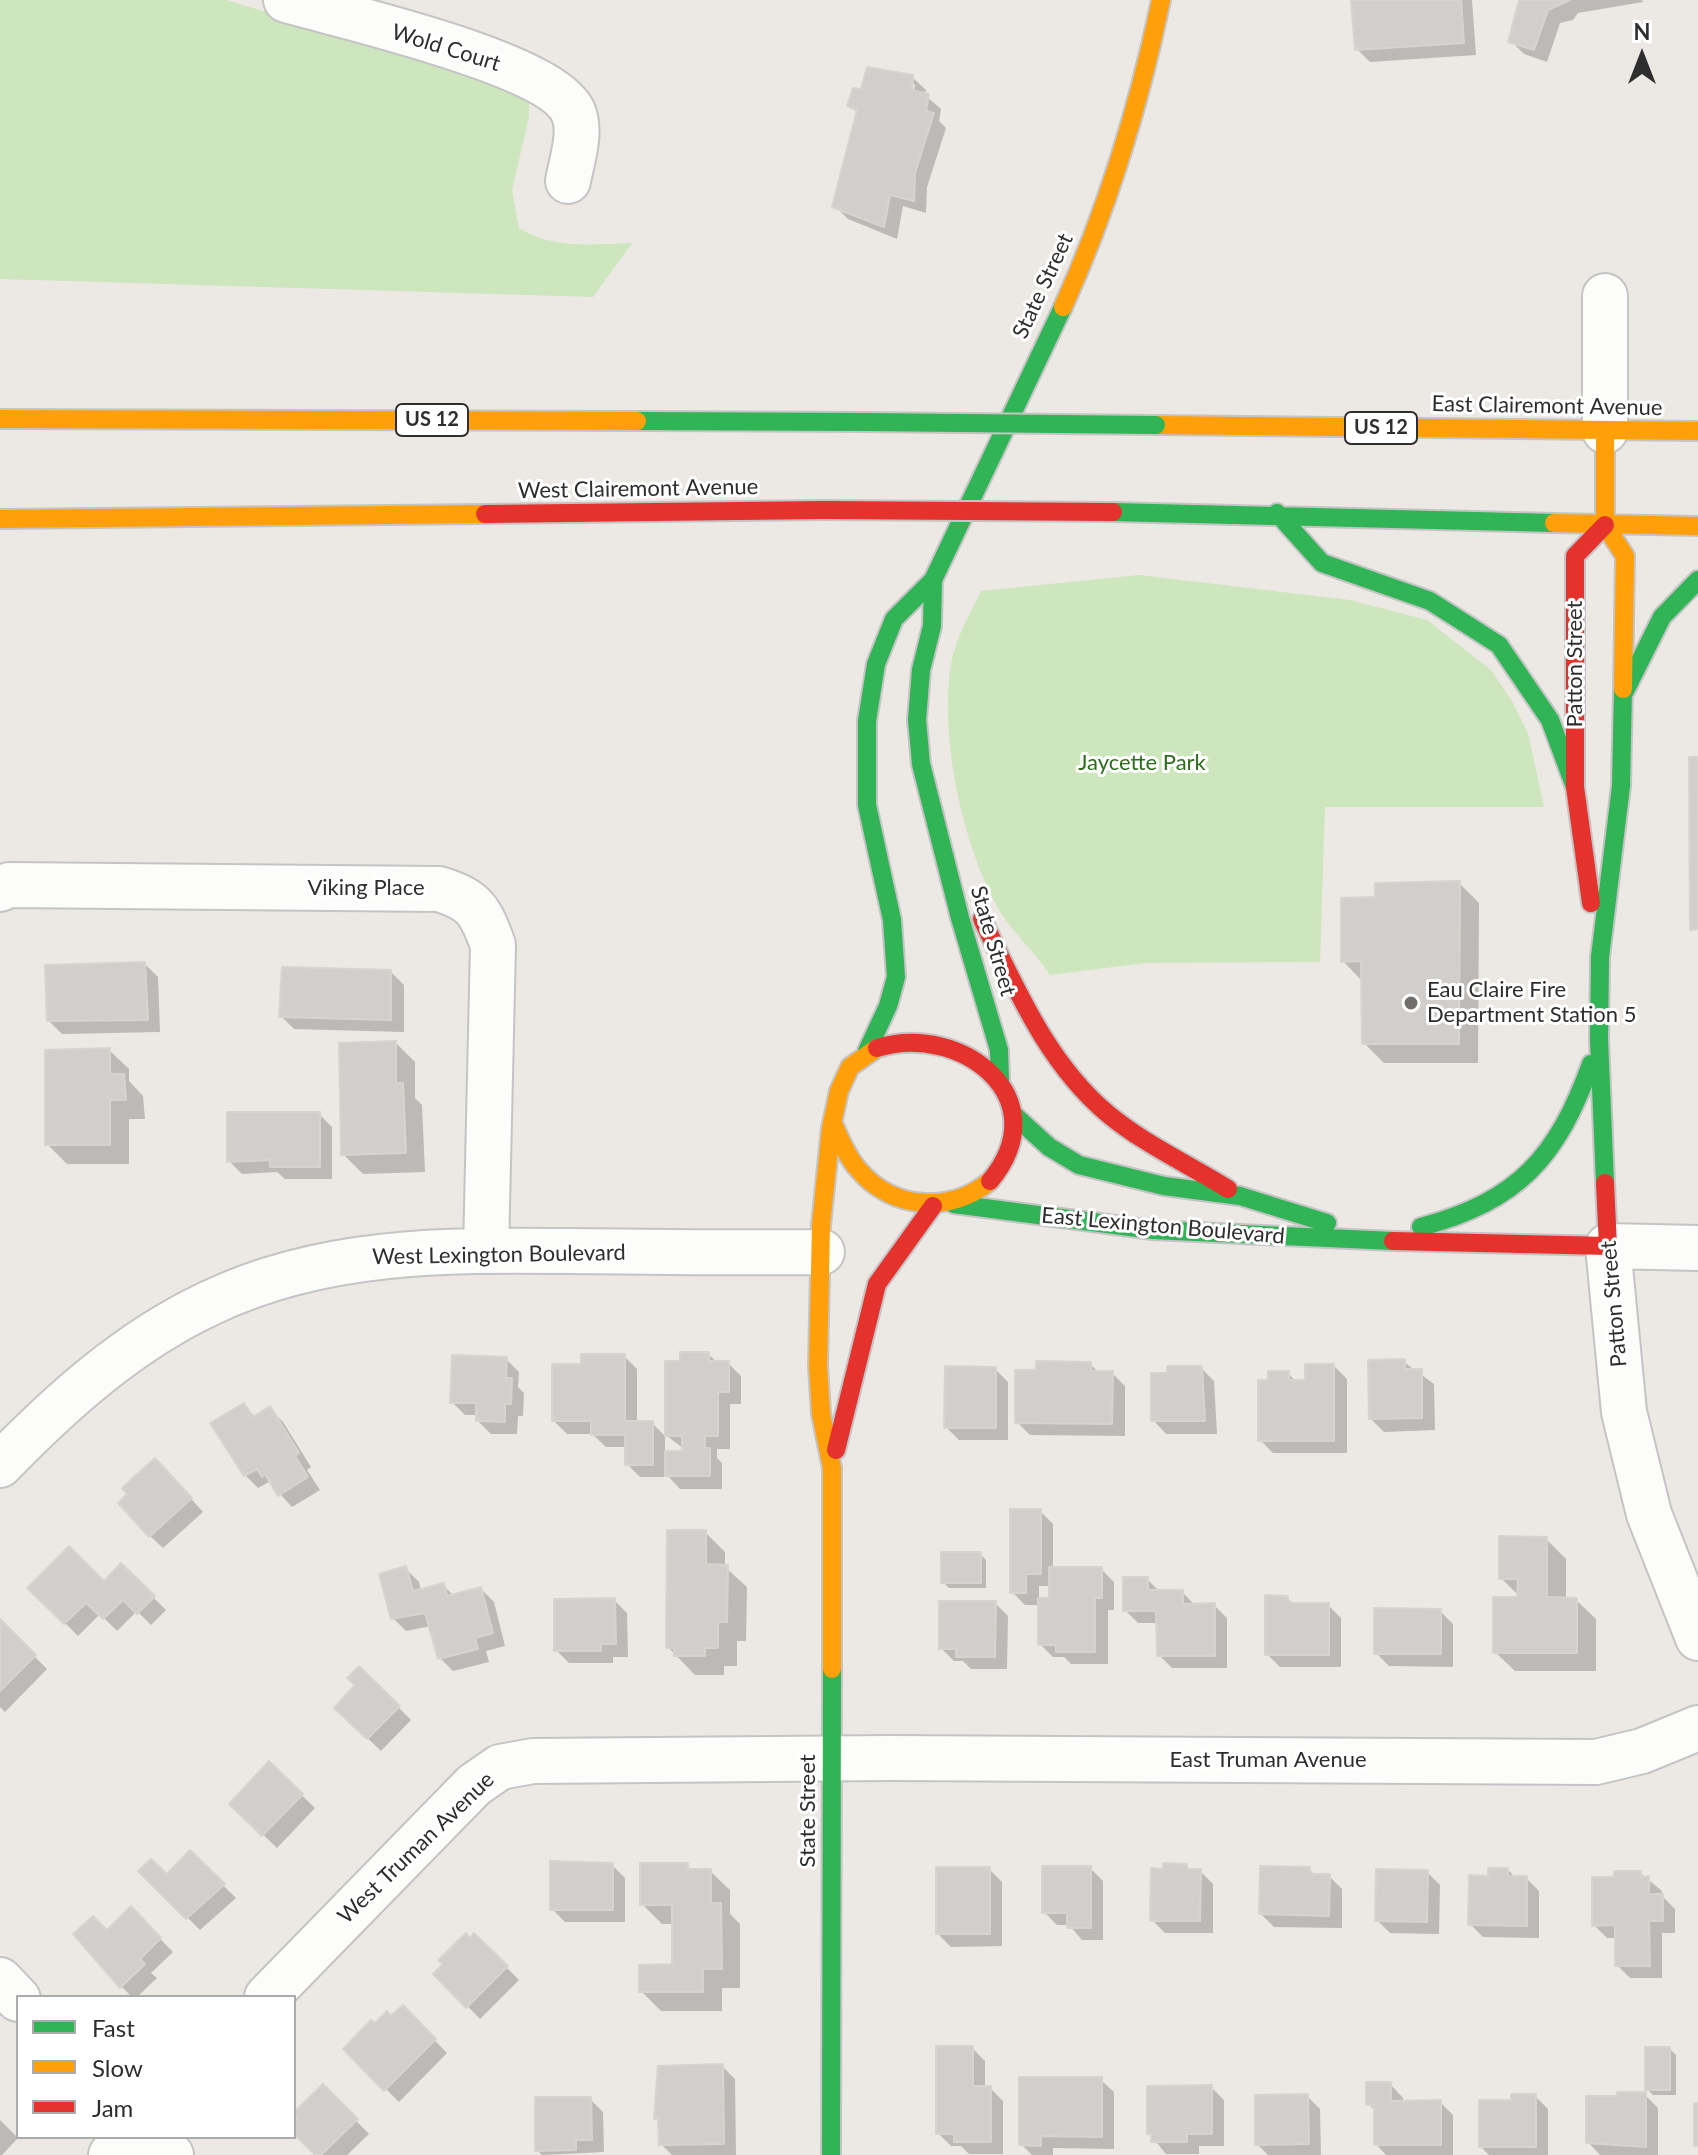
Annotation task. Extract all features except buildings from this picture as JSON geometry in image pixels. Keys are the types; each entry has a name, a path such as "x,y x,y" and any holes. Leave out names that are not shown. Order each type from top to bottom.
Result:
{"main road":[{"name":"State Street","path":"867,1051 884,1017 896,981 897,951 870,828 866,780 872,698 879,656 895,618 933,580 1100,218 1132,128 1161,0"},
{"name":"East Clairemont Avenue","path":"0,419 864,422 1698,431"},
{"path":"1605,431 1605,525"},
{"name":"West Clairemont Avenue","path":"0,519 823,510 1277,513"},
{"path":"1277,513 1698,526"},
{"path":"1277,513 1322,563 1430,601 1499,645 1550,720 1575,787"},
{"name":"Patton Street","path":"1600,957 1575,787 1575,556 1605,525 1625,556 1621,786 1600,957 1599,1039 1608,1246"},
{"name":"State Street","path":"933,580 932,626 921,670 917,720 929,806 943,842 960,918 999,1050 1000,1080"},
{"path":"1625,691 1649,635 1669,604 1698,580"},
{"path":"943,842 1044,1040 1082,1088 1110,1116 1240,1196"},
{"name":"East Lexington Boulevard","path":"1015,1116 1049,1147 1079,1165 1164,1186 1240,1196 1373,1238 1462,1218 1498,1199 1529,1174 1552,1149 1576,1111 1599,1039"},
{"path":"898,1043 957,1051 981,1063 1000,1080 1015,1116 1011,1148 998,1171 979,1192 954,1204 933,1206 886,1193 862,1175 834,1126 835,1103 841,1082 852,1065 867,1051 898,1043"},
{"name":"State Street","path":"831,2155 832,1468 819,1398 823,1206 834,1126"},
{"name":"East Lexington Boulevard","path":"954,1204 1153,1230 1250,1237 1608,1246"},
{"name":"State Street","path":"832,1468 865,1321 877,1284 933,1206"}],"street":[{"name":"Wold Court","path":"286,0 494,60 547,85 573,112 576,138 568,181"},
{"path":"1605,296 1605,431"},
{"name":"Viking Place","path":"0,889 9,885 439,889 465,897 483,916 493,945 486,1251"},
{"name":"East Lexington Boulevard","path":"1608,1246 1698,1248"},
{"name":"Patton Street","path":"1608,1246 1624,1412 1649,1514 1698,1638"},
{"name":"West Lexington Boulevard","path":"8,1441 151,1335 210,1303 268,1279 330,1263 393,1253 822,1252"},
{"name":"East Truman Avenue","path":"833,1761 1596,1762 1642,1751 1698,1728"},
{"name":"West Truman Avenue","path":"269,1995 474,1785 500,1767 533,1761 833,1761"},
{"path":"0,1980 16,1997"},
{"path":"111,2155 128,2139"},
{"path":"153,2139 171,2155"}],"green space":[{"path":"0,0 226,0 517,87 529,98 529,117 512,190 519,228 560,243 632,243 593,297 0,279"},
{"name":"Jaycette Park","path":"1139,575 1350,600 1427,620 1491,670 1512,701 1528,733 1544,807 1325,807 1320,962 1146,963 1050,975 1001,913 987,887 965,825 948,725 953,654 981,591"}],"traffic: fast":[{"path":"867,1051 888,1006 896,977 892,920 867,805 867,721 876,664 894,619 933,580 1063,307"},
{"path":"637,421 864,422"},
{"path":"864,422 1156,425"},
{"path":"1113,512 1554,523"},
{"path":"1277,513 1322,563 1430,601 1499,645 1550,720 1575,787"},
{"path":"933,580 932,626 921,670 917,720 921,764 960,918 999,1050 1000,1080"},
{"path":"1625,691 1662,617 1698,580"},
{"path":"1605,1183 1599,1039 1600,957 1621,786 1623,689"},
{"path":"1421,1227 1484,1204 1530,1171 1564,1125 1591,1064"},
{"path":"1015,1116 1049,1147 1079,1165 1164,1186 1240,1196 1327,1223"},
{"path":"954,1204 1153,1230 1393,1241"},
{"path":"831,2155 832,1669"}],"traffic: slow":[{"path":"1063,307 1121,156 1161,0"},
{"path":"0,419 637,421"},
{"path":"1156,425 1698,431"},
{"path":"1605,431 1605,525 1625,556 1623,689"},
{"path":"0,519 485,514"},
{"path":"1554,523 1698,526"},
{"path":"832,1669 832,1468 821,1414 818,1366 821,1225 831,1128 839,1091 850,1067 877,1048"},
{"path":"834,1126 858,1169 872,1183 904,1200 940,1203 974,1192 990,1181"}],"traffic: jam":[{"path":"485,514 823,510"},
{"path":"823,510 1113,512"},
{"path":"1591,903 1575,787 1575,556 1605,525"},
{"path":"982,919 1035,1023 1067,1072 1086,1094 1136,1135 1228,1189"},
{"path":"877,1048 909,1043 940,1046 968,1057 991,1074 1007,1096 1013,1122 1008,1150 990,1181"},
{"path":"1393,1241 1608,1246 1605,1183"},
{"path":"836,1450 877,1284 933,1206"}],"place":[{"name":"Eau Claire Fire Department Station 5","path":"1411,1003"}]}
